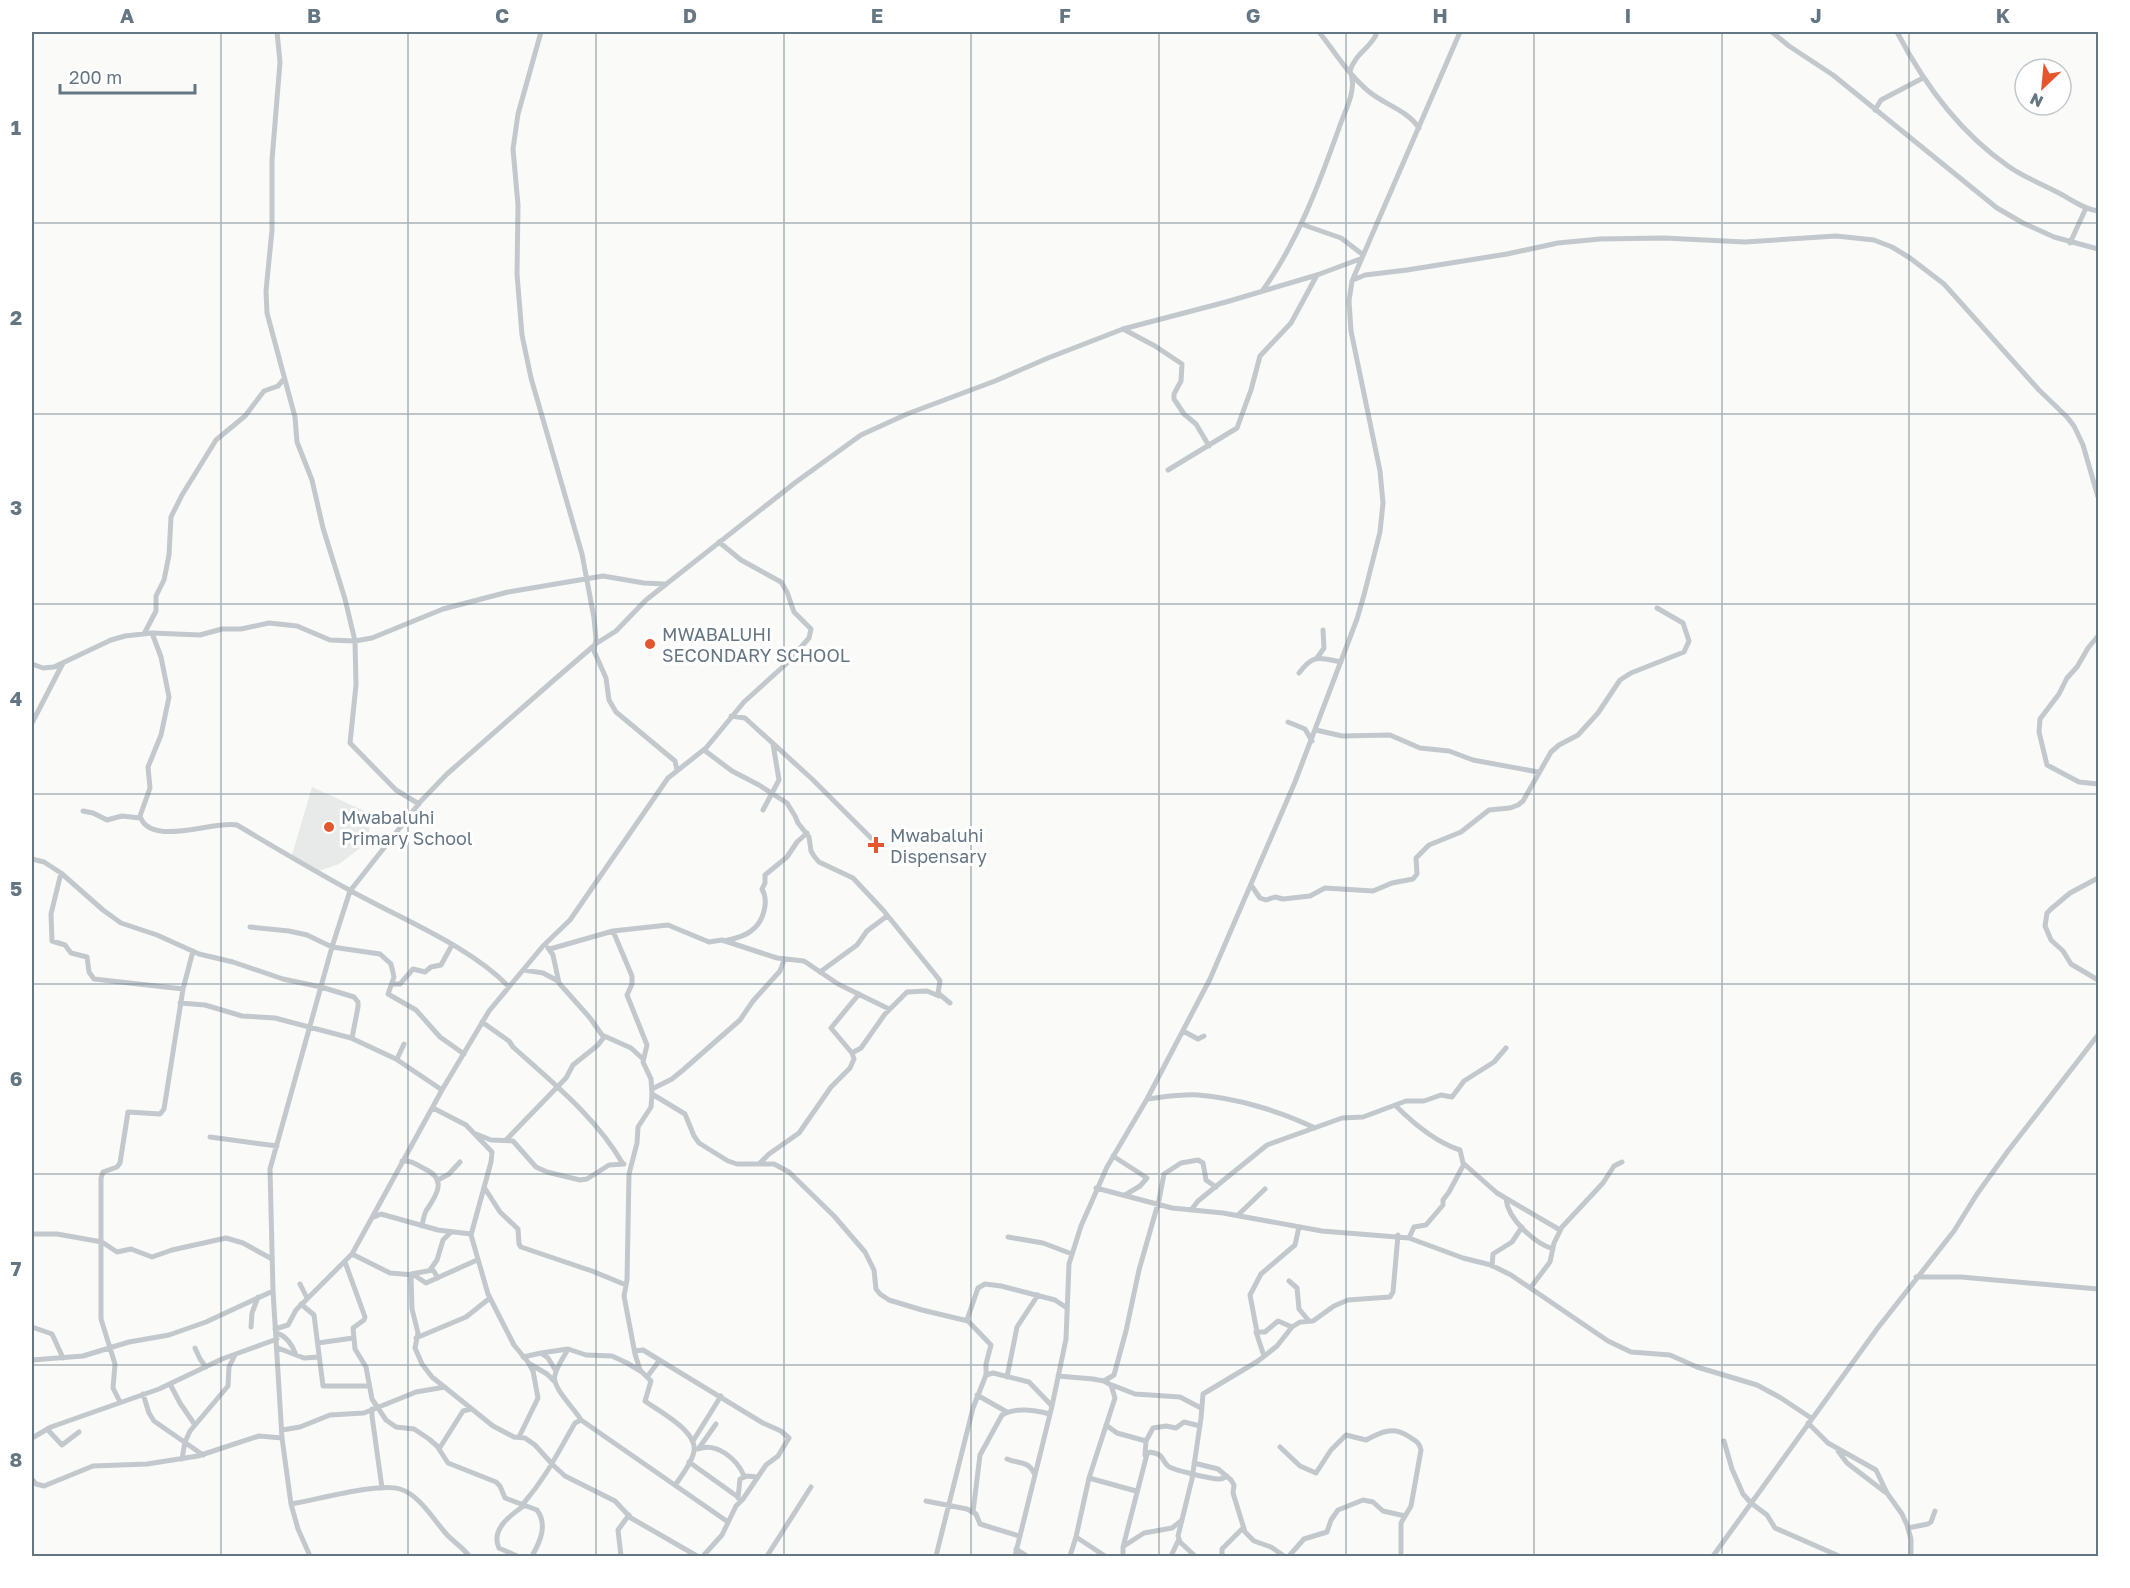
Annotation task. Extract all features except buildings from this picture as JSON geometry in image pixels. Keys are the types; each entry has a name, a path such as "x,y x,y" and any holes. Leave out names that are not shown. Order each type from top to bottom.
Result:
{"street":[{"path":"275,32 279,71 272,160 272,230 266,298 268,319 296,417 297,442 312,480 356,641 356,685 351,743 392,787 419,804"},
{"path":"541,32 518,114 514,141 513,161 518,214 517,274 521,325 531,378 574,521 588,578 595,625 595,653 606,678 612,706 675,761 677,770"},
{"path":"1319,32 1353,77 1368,91 1409,116 1419,128"},
{"path":"1263,290 1301,224 1323,175 1351,96 1353,77 1350,71 1353,61 1374,40 1375,32"},
{"path":"1015,1557 1066,1339 1067,1283 1071,1254 1096,1188 1147,1099 1210,979 1312,741 1364,595 1380,532 1383,503 1380,471 1352,332 1349,301 1352,281 1460,32"},
{"path":"1772,32 1833,75 1997,208 2029,226 2070,243 2098,249"},
{"path":"1898,32 1923,78 1943,106 1987,150 2025,176 2086,208 2098,211"},
{"path":"1875,110 1879,102 1886,97 1923,78"},
{"path":"2070,243 2086,208"},
{"path":"1301,224 1341,238 1361,256"},
{"path":"1352,281 1365,275 1472,260 1558,243 1600,238 1745,242 1836,236 1874,240 1910,258 1944,284 2039,390 2067,417 2083,445 2098,496"},
{"path":"310,1557 298,1529 291,1504 282,1438 269,1177 332,947 350,891 419,804 447,774 595,645 616,631 640,605 665,584 861,435 907,414 997,381 1122,329 1317,275 1361,256"},
{"path":"1168,470 1237,428 1260,356 1291,322 1317,275"},
{"path":"1122,329 1155,346 1182,364 1181,381 1174,394 1174,399 1184,414 1196,424 1209,446"},
{"path":"144,634 156,611 156,596 164,580 170,550 171,517 174,509 216,440 244,416 264,391 278,386 284,379"},
{"path":"32,1438 47,1429 170,1384 276,1334 290,1324 301,1304 352,1254 402,1161 482,1022 543,946 570,920 632,833 658,791 677,770 704,750 731,716 762,684 786,664 809,638 811,632 808,626 794,612 781,582 741,560 720,542"},
{"path":"32,664 43,668 54,667 111,640 144,634 203,634 272,623 297,626 330,640 356,641 372,638 453,606 508,592 607,576 644,583 665,584"},
{"path":"1251,885 1261,899 1275,897 1283,900 1310,896 1325,888 1373,891 1392,883 1413,879 1417,874 1416,858 1429,845 1457,834 1489,810 1510,808 1523,801 1538,772 1555,748 1573,739 1598,713 1620,680 1631,673 1685,651 1689,638 1683,623 1657,608"},
{"path":"1299,673 1307,662 1321,655 1324,648 1323,630"},
{"path":"140,818 150,788 148,767 160,735 169,698 161,657 152,633"},
{"path":"2098,636 2040,719 2039,732 2046,763 2049,766 2079,782 2098,784"},
{"path":"1315,659 1341,662"},
{"path":"32,723 63,663"},
{"path":"731,716 745,717 871,838"},
{"path":"1288,722 1305,729 1312,741"},
{"path":"1316,730 1342,736 1390,735 1420,748 1449,751 1473,760 1538,772"},
{"path":"763,810 779,777 773,742"},
{"path":"704,750 732,771 773,793 788,805 798,823 807,833 811,843 811,853 817,860 853,878 940,980 938,992 941,996"},
{"path":"83,812 93,813 107,820 122,816 140,818 154,829 169,831 201,829 224,823 237,825 350,891 452,945 509,987"},
{"path":"550,949 613,931 666,925 709,942 724,941 745,935 755,928 766,905 762,889 765,875 787,857 807,833"},
{"path":"32,859 44,862 61,873 115,919 193,951 283,979 351,996 358,1002 352,1038"},
{"path":"61,873 51,914 52,941 65,945 71,953 87,957 89,972 94,979 183,989"},
{"path":"2098,878 2070,893 2051,909 2047,913 2045,926 2051,940 2063,951 2071,964 2098,980"},
{"path":"820,972 857,945 867,931 887,916"},
{"path":"250,927 307,935 332,947 380,954 391,965 394,977 388,992 389,996 416,1010 440,1037 464,1054"},
{"path":"613,931 632,976 632,984 627,995 647,1046 643,1059"},
{"path":"724,941 784,960 801,960 859,994 890,1009"},
{"path":"393,984 402,982 413,969 425,972 431,967 441,965 452,945"},
{"path":"543,946 550,949 553,954 558,981"},
{"path":"120,1402 113,1388 115,1368 100,1319 101,1178 103,1172 117,1167 120,1163 128,1112 160,1114 164,1109 180,1003 193,951"},
{"path":"652,1092 678,1075 738,1021 780,971 784,960"},
{"path":"524,970 543,973 558,981 604,1037 631,1048 643,1059 651,1079 651,1107 638,1127 638,1143 629,1174 624,1296 640,1369 651,1383 645,1401 688,1433 696,1451"},
{"path":"852,1053 861,1048 890,1009 909,991 927,991 941,996 950,1003"},
{"path":"760,1163 799,1133 831,1087 850,1068 854,1059 852,1053 831,1028 859,994"},
{"path":"180,1003 205,1005 242,1016 275,1018 352,1038 397,1059 442,1090"},
{"path":"482,1022 509,1041 557,1085 604,1137 624,1164"},
{"path":"1184,1031 1198,1039 1204,1036"},
{"path":"1713,1557 1877,1329 1954,1232 1977,1194 2098,1035"},
{"path":"506,1140 566,1078 573,1065 598,1045 604,1037"},
{"path":"397,1059 404,1044"},
{"path":"1191,1210 1198,1201 1262,1148 1342,1118 1363,1117 1406,1101 1424,1101 1439,1095 1452,1097 1467,1079 1494,1062 1506,1048"},
{"path":"652,1092 685,1114 694,1136 702,1145 733,1163 774,1164 789,1172 834,1216 871,1262 876,1289 880,1294 889,1300 922,1310 967,1320 991,1345 986,1375 977,1395 936,1557"},
{"path":"1147,1099 1185,1095 1220,1098 1279,1112 1315,1128"},
{"path":"1396,1106 1442,1143 1460,1150 1461,1160 1479,1179 1506,1199 1560,1230"},
{"path":"433,1108 466,1125 493,1154 471,1234 490,1298 514,1345 530,1365 549,1375 581,1420 728,1522"},
{"path":"475,1134 491,1140 516,1143 533,1164 541,1169 580,1180 587,1179 609,1165 632,1163"},
{"path":"210,1137 277,1146"},
{"path":"407,1153 410,1161"},
{"path":"1113,1156 1147,1178 1140,1186 1125,1195"},
{"path":"1107,1382 1113,1376 1123,1342 1138,1270 1164,1174 1171,1167 1198,1160 1203,1163 1206,1180 1215,1187"},
{"path":"402,1161 410,1161 432,1172 438,1180"},
{"path":"422,1226 427,1208 433,1201 438,1180 449,1174 459,1162"},
{"path":"1530,1287 1550,1262 1560,1230 1603,1183 1614,1166 1622,1162"},
{"path":"1409,1238 1414,1227 1426,1225 1443,1205 1443,1200 1464,1164"},
{"path":"484,1187 499,1210 518,1229 521,1247 626,1285"},
{"path":"1096,1188 1157,1205 1238,1215 1337,1232 1398,1235 1492,1266 1530,1287 1623,1349 1638,1353 1670,1355 1697,1367 1756,1385 1781,1398 1810,1420 1847,1463 1887,1493"},
{"path":"1238,1215 1265,1189"},
{"path":"1506,1199 1508,1207 1522,1227 1544,1245 1553,1249"},
{"path":"378,1207 381,1214"},
{"path":"372,1218 381,1214 422,1226 471,1234"},
{"path":"1264,1356 1256,1335 1250,1295 1261,1274 1295,1245 1299,1227"},
{"path":"1492,1266 1493,1254 1512,1242 1522,1227"},
{"path":"430,1270 437,1260 443,1240 450,1232"},
{"path":"32,1234 57,1234 102,1242 117,1252 131,1249 152,1257 172,1250 226,1238 243,1243 272,1259"},
{"path":"1171,1557 1179,1539 1193,1472 1204,1392 1264,1356 1280,1343 1292,1327 1302,1321 1314,1320 1334,1306 1348,1300 1390,1296 1393,1292 1398,1235"},
{"path":"1008,1237 1043,1243 1071,1254"},
{"path":"352,1254 390,1273 410,1275 430,1270 435,1272 438,1278"},
{"path":"410,1275 426,1283 477,1260"},
{"path":"345,1262 365,1317 354,1326 353,1338 355,1349 366,1367 374,1407 372,1416 382,1488"},
{"path":"410,1275 412,1309 418,1333 416,1348 422,1364 432,1377 506,1434 525,1438 535,1445 565,1476 615,1501 629,1515 697,1557"},
{"path":"1916,1278 1961,1277 2098,1289"},
{"path":"1289,1281 1296,1286 1299,1309 1309,1321"},
{"path":"300,1284 307,1298"},
{"path":"967,1320 980,1285 1001,1286 1038,1295 1055,1300 1067,1308"},
{"path":"32,1360 83,1356 176,1332 273,1291"},
{"path":"1007,1377 1017,1327 1038,1295"},
{"path":"251,1327 252,1313 258,1298"},
{"path":"416,1338 466,1317 490,1298"},
{"path":"301,1304 314,1315 324,1387 369,1386"},
{"path":"1257,1332 1265,1332 1278,1321 1292,1327"},
{"path":"32,1327 52,1334 63,1358"},
{"path":"276,1334 282,1335 292,1345 296,1355"},
{"path":"318,1343 353,1338"},
{"path":"195,1348 206,1367"},
{"path":"278,1348 304,1358 319,1357"},
{"path":"523,1357 568,1349 586,1355 612,1356 645,1375"},
{"path":"555,1382 556,1371 568,1349"},
{"path":"635,1351 642,1350 763,1423 785,1433 789,1438 778,1456 766,1465 736,1506 718,1540 703,1557"},
{"path":"541,1353 548,1358 556,1371"},
{"path":"182,1459 185,1442 195,1425 228,1386 229,1367 235,1354"},
{"path":"645,1375 659,1360"},
{"path":"519,1437 537,1398 530,1365"},
{"path":"986,1375 991,1373 1029,1382 1052,1406"},
{"path":"1058,1376 1107,1382 1122,1390 1151,1396 1180,1397 1201,1408"},
{"path":"1113,1376 1122,1390"},
{"path":"1070,1557 1089,1478 1115,1398 1107,1382"},
{"path":"170,1384 195,1425"},
{"path":"282,1430 300,1427 330,1415 363,1413 416,1392 445,1387"},
{"path":"143,1394 148,1413 154,1420 203,1455"},
{"path":"977,1395 1007,1412 1031,1410 1050,1414"},
{"path":"693,1441 721,1396"},
{"path":"374,1407 392,1425 398,1428 414,1429 429,1438 448,1463 496,1482 505,1498 537,1510 542,1520 542,1536 532,1557"},
{"path":"439,1449 462,1412 471,1408"},
{"path":"1007,1412 1000,1418 980,1455 973,1512 980,1524 1019,1536"},
{"path":"518,1557 499,1548 497,1539 504,1520 524,1504 553,1465 573,1425 581,1420"},
{"path":"1123,1557 1123,1547 1145,1455 1146,1441 1153,1428 1166,1426 1176,1428 1184,1422 1200,1426"},
{"path":"676,1484 716,1424"},
{"path":"1106,1425 1117,1433 1146,1441"},
{"path":"47,1429 62,1445 79,1432"},
{"path":"1280,1447 1300,1466 1316,1473 1331,1450 1346,1435 1366,1440 1379,1433 1394,1430 1403,1432 1417,1441 1421,1447 1411,1506 1401,1523 1401,1557"},
{"path":"32,1479 36,1484 44,1486 93,1466 147,1464 182,1459 203,1455 259,1436 282,1438"},
{"path":"1724,1441 1735,1479 1743,1494 1751,1503 1764,1511 1775,1528 1839,1557"},
{"path":"696,1451 707,1446 722,1451 736,1463 744,1476"},
{"path":"1836,1448 1860,1459 1876,1470 1908,1528 1911,1539 1911,1557"},
{"path":"1145,1455 1154,1452 1163,1458 1169,1467 1185,1473 1193,1472 1218,1479 1227,1476"},
{"path":"1006,1459 1025,1462 1035,1475"},
{"path":"689,1462 738,1497"},
{"path":"1194,1462 1218,1469 1233,1482 1243,1528 1254,1541 1271,1547 1284,1557"},
{"path":"736,1506 739,1481 744,1476 757,1477"},
{"path":"1089,1478 1136,1491"},
{"path":"767,1557 811,1487"},
{"path":"291,1504 382,1488 398,1488 428,1510 444,1533 469,1557"},
{"path":"1289,1557 1304,1539 1327,1532 1338,1510 1360,1501 1369,1500 1383,1511 1405,1516"},
{"path":"927,1501 973,1512"},
{"path":"1908,1528 1928,1524 1935,1511"},
{"path":"621,1557 618,1530 629,1515"},
{"path":"1123,1547 1144,1533 1172,1528 1181,1521"},
{"path":"1222,1557 1222,1549 1243,1528"},
{"path":"1076,1537 1105,1557"},
{"path":"1179,1539 1195,1557"},
{"path":"1016,1549 1027,1557"}],"shaded area":[{"path":"312,787 371,814 368,842 339,864 316,872 292,855"}],"place":[{"name":"MWABALUHI SECONDARY SCHOOL","path":"650,644"},
{"name":"Mwabaluhi Primary School","path":"329,827"},
{"name":"Mwabaluhi Dispensary","path":"876,845"}]}
